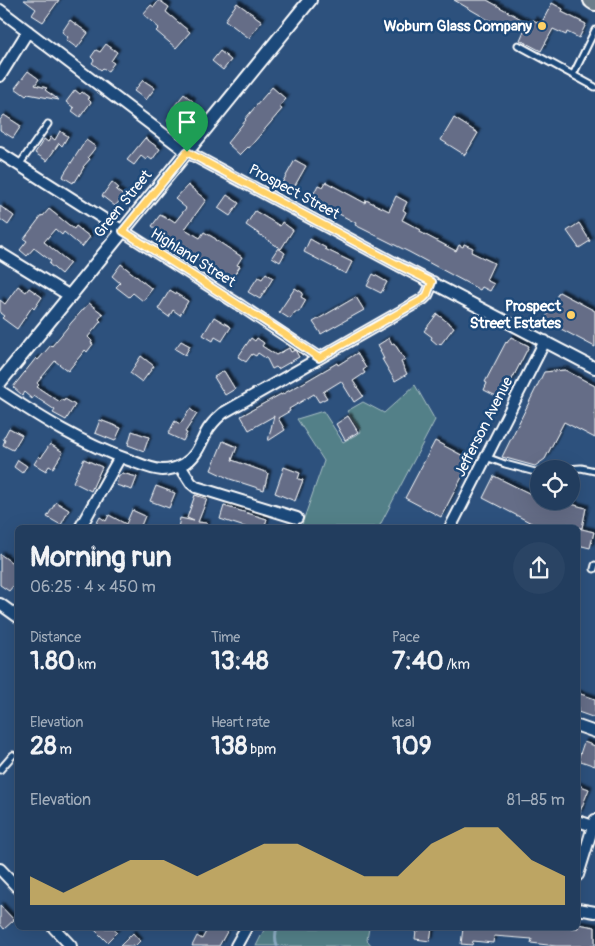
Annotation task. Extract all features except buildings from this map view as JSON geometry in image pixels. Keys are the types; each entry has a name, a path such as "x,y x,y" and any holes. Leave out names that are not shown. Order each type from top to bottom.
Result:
{"street":[{"name":"Green Street","path":"0,382 310,0"},
{"name":"Prospect Street","path":"0,10 187,152 595,368"},
{"path":"0,76 28,31"},
{"name":"Highland Street","path":"0,153 269,324 319,358"},
{"path":"0,253 70,296"},
{"path":"0,392 76,438 120,457 157,469 169,470 187,462 196,453 210,427 223,413 423,299 427,295 432,282"},
{"name":"Jefferson Avenue","path":"452,525 545,341"},
{"path":"82,525 120,457"},
{"path":"180,466 191,483 196,487 297,518"},
{"path":"0,604 15,615"},
{"path":"580,727 595,732"},
{"path":"580,821 594,823 580,868"},
{"path":"0,869 15,885"},
{"path":"580,909 595,912"},
{"path":"56,930 71,946"},
{"path":"236,946 245,930"}],"lane":[{"path":"573,75 595,30"},
{"path":"518,45 595,87"},
{"path":"19,165 48,124"},
{"path":"486,456 505,464 530,471"},
{"path":"580,468 595,471"},
{"path":"0,770 13,755"}],"green space":[{"path":"415,385 435,420 380,525 302,525 324,461 297,419 323,411 343,442 361,432 347,411 363,402 384,413"},
{"path":"264,930 369,930 367,940 372,946 256,946"}],"waterway":[{"path":"276,930 277,946"}],"place":[{"name":"Woburn Glass Company","path":"542,26"},
{"name":"Prospect Street Estates","path":"571,315"}],"route":[{"path":"187,152 432,282 427,295 319,358 123,231 187,152"}]}
